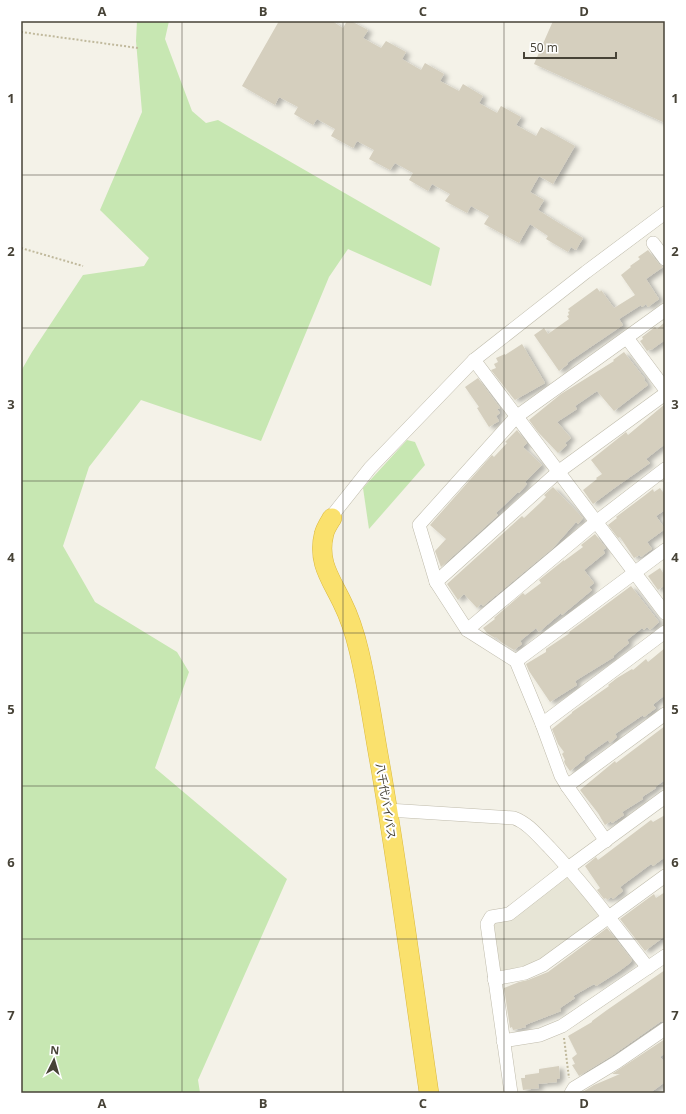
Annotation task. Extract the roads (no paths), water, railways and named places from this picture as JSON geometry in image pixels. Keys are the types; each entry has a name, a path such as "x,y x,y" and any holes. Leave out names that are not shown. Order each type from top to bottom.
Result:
{"highway":[{"name":"八千代バイパス","path":"332,518 324,534 322,550 324,564 328,576 342,602 355,633 364,673 388,810 429,1093"}],"street":[{"path":"332,518 335,512 370,468 474,360 586,272 665,213"},
{"path":"652,242 665,259"},
{"path":"606,841 567,786 562,776 516,661 467,630 436,582 419,525 516,417 665,310"},
{"path":"627,338 665,389"},
{"path":"474,360 665,613"},
{"path":"436,582 558,472 665,394"},
{"path":"467,630 596,522 665,469"},
{"path":"516,661 665,550"},
{"path":"542,724 665,632"},
{"path":"567,786 665,714"},
{"path":"510,1093 487,924 491,917 509,914 568,868 665,797"},
{"path":"388,810 514,818 521,820 529,826 568,868 648,968"},
{"path":"494,979 524,973 543,965 665,876"},
{"path":"503,1042 540,1035 562,1026 665,956"},
{"path":"570,1093 574,1088 617,1062 665,1029"}]}
